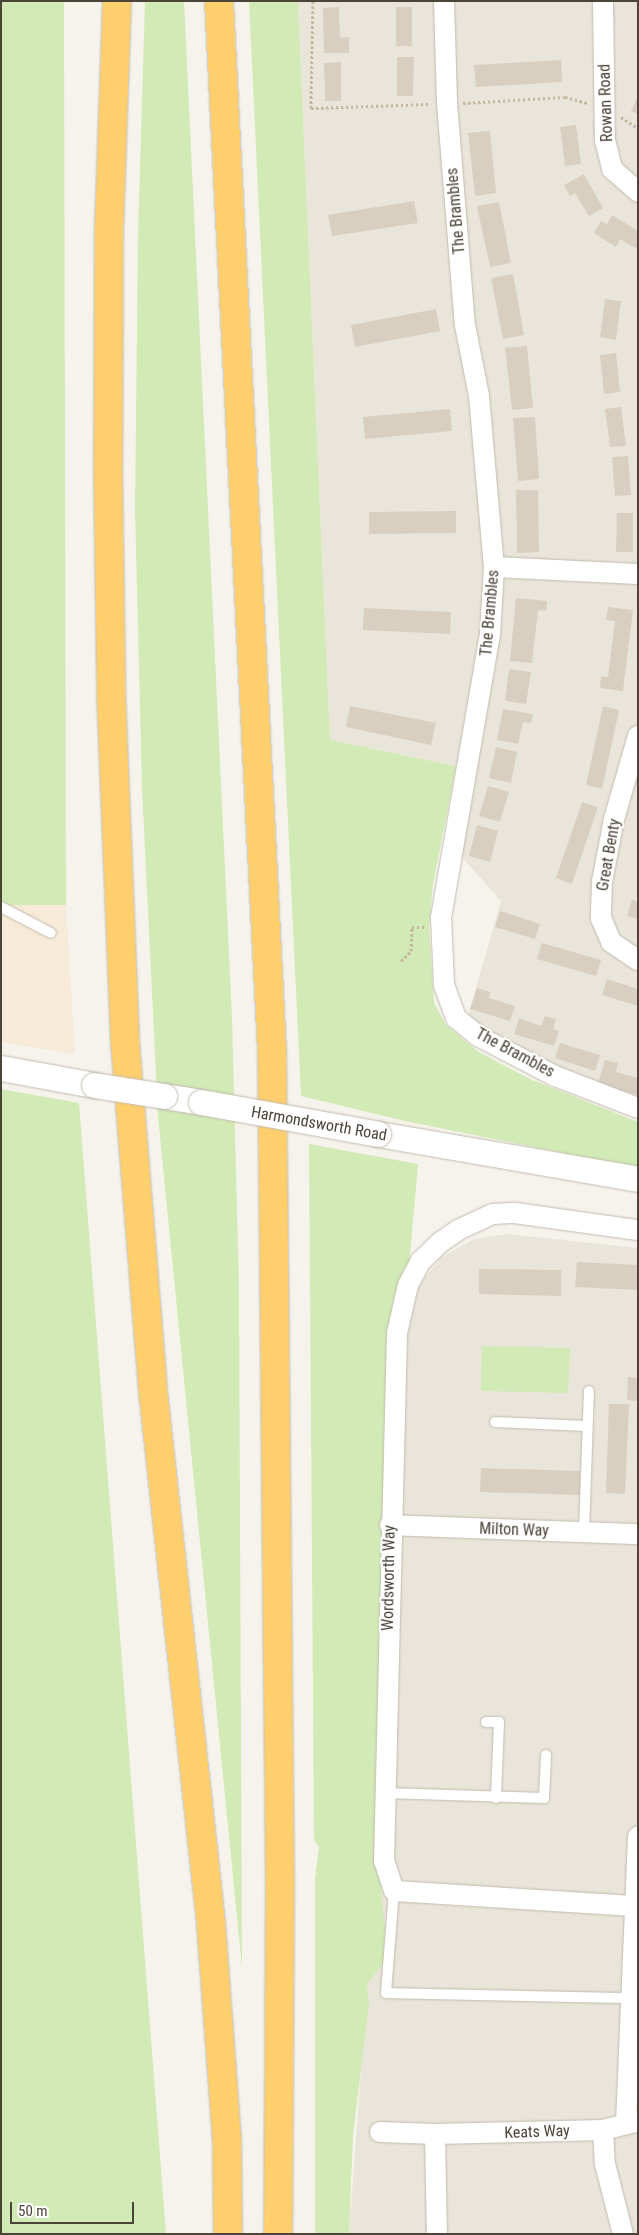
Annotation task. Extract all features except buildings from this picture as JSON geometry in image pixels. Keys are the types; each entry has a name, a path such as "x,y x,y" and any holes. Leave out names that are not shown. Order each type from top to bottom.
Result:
{"highway":[{"path":"117,1 109,227 107,455 111,691 125,1032 154,1400 211,1923 226,2143 228,2234"},
{"path":"219,1 272,1050 280,1874 278,2234"}],"street":[{"name":"The Brambles","path":"444,1 447,104 465,325 480,396 494,567 490,634 449,862 441,928 444,986 456,1018 478,1036 556,1076 638,1108"},
{"name":"Rowan Road","path":"603,1 604,140 612,169 638,192"},
{"path":"494,567 638,574"},
{"name":"Great Benty","path":"638,736 614,818 602,882 601,918 612,942 638,960"},
{"name":"Harmondsworth Road","path":"1,1068 638,1179"},
{"name":"Wordsworth Way","path":"394,1891 384,1861 390,1525 396,1333 408,1285 421,1261 458,1230 493,1214 515,1213 638,1230"},
{"name":"Milton Way","path":"390,1525 638,1534"},
{"path":"632,2122 629,1998 638,1836"},
{"path":"394,1891 634,1906"},
{"name":"Keats Way","path":"380,2132 435,2134 603,2130 632,2122"},
{"path":"603,2130 605,2164 623,2234"},
{"path":"435,2134 437,2234"}],"lane":[{"path":"1,907 51,933"},
{"path":"584,1532 589,1391"},
{"path":"495,1422 587,1426"},
{"path":"486,1722 499,1722 496,1798"},
{"path":"385,1793 496,1798 544,1798 546,1755"},
{"path":"394,1891 386,1993 629,1998"}],"path":[{"path":"401,961 411,951 412,927 441,928"}],"shaded area":[{"path":"298,1 638,1 638,1100 529,1057 467,1019 501,901 459,854 478,764 456,766 330,740"},
{"path":"1,905 66,905 75,1054 1,1042"},
{"path":"507,1234 638,1248 638,2234 349,2234 377,1852 401,1336 414,1290 442,1257 474,1239"}],"green space":[{"path":"1,1 64,1 66,905 1,905"},
{"path":"145,1 184,1 232,1017 239,1286 242,1968 158,1116 142,788 135,509 138,236"},
{"path":"249,1 298,1 330,740 456,766 433,884 429,928 434,1003 446,1025 477,1051 530,1079 638,1122 638,1168 405,1121 301,1096"},
{"path":"1,1089 79,1103 166,2234 1,2234"},
{"path":"309,1144 418,1164 410,1255 404,1286 377,1852 385,1930 384,1963 367,1984 369,2003 353,2135 349,2234 315,2234 315,1879 319,1847 314,1840"},
{"path":"482,1346 570,1348 568,1393 481,1391"}]}
